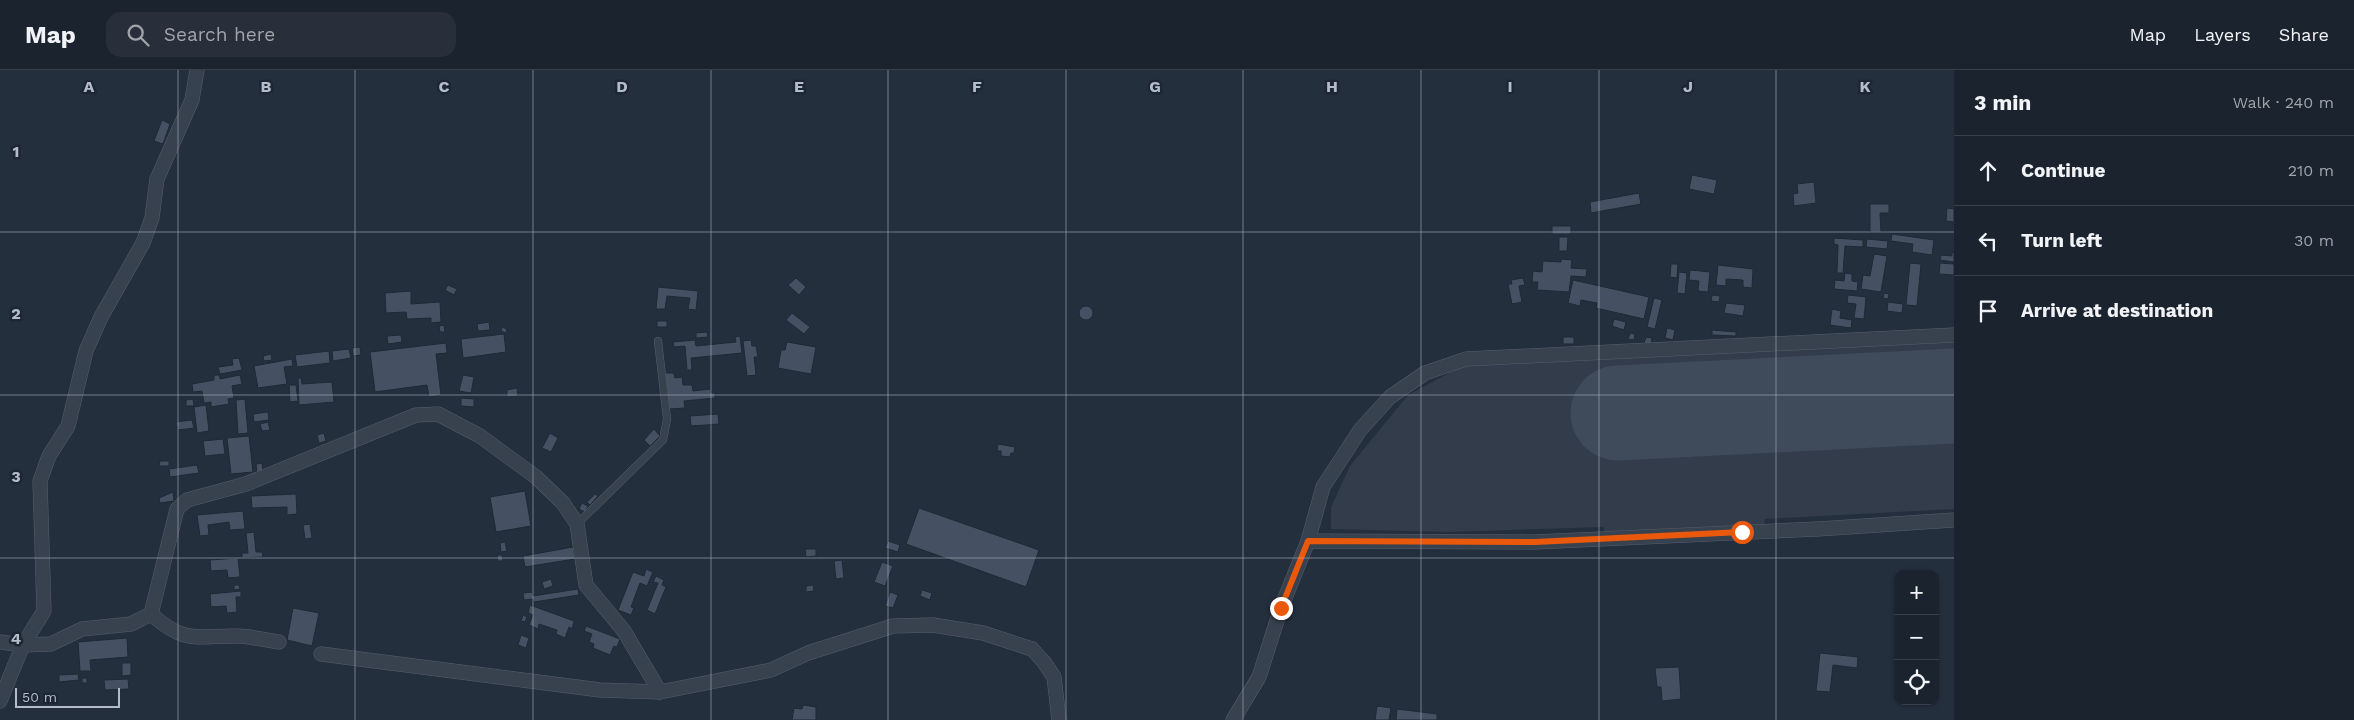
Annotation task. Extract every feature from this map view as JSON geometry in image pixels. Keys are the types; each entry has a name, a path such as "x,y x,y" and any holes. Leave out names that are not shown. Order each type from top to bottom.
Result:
{"street":[{"path":"0,701 23,645 44,611 40,481 49,456 68,426 86,351 101,317 143,243 152,218 158,179 192,100 197,70"},
{"path":"1233,720 1259,677 1281,608 1308,541 1323,487 1360,430 1390,397 1425,373 1466,359 1954,335"},
{"path":"0,642 23,645 50,644 82,629 131,624 151,614 177,509 187,500 246,484 416,415 438,414 480,436 536,477 563,504 577,524 586,585 624,631 660,692"},
{"path":"1308,541 1535,542 1818,529 1954,520"},
{"path":"151,614 170,630 193,638 238,636 278,642"},
{"path":"321,654 600,690 660,692 771,670 808,653 893,626 933,625 983,633 1032,649 1054,677 1059,720"}],"lane":[{"path":"577,524 663,440 667,419 658,341"}],"shaded area":[{"path":"1954,342 1954,509 1765,519 1764,527 1605,534 1603,527 1450,532 1331,529 1331,507 1350,466 1408,395 1466,364"}],"building":[{"path":"162,120 170,124 163,144 154,141"},
{"path":"1692,175 1717,180 1714,194 1689,189"},
{"path":"1814,182 1816,203 1794,206 1793,194 1798,193 1797,184"},
{"path":"1639,193 1641,204 1591,213 1590,202"},
{"path":"1870,204 1889,204 1889,213 1880,213 1881,232 1870,232"},
{"path":"1947,208 1954,209 1954,222 1946,221"},
{"path":"1552,226 1571,226 1571,234 1552,234"},
{"path":"1892,234 1934,240 1932,255 1912,252 1913,244 1891,241"},
{"path":"1559,237 1568,237 1567,251 1559,251"},
{"path":"1834,238 1863,240 1863,247 1845,246 1843,273 1837,273 1838,245 1834,244"},
{"path":"1867,239 1888,241 1887,249 1866,247"},
{"path":"1952,252 1954,253 1954,262 1940,260 1941,255 1952,256"},
{"path":"1874,254 1887,256 1881,292 1861,289 1863,275 1870,276"},
{"path":"1561,259 1572,260 1571,268 1587,269 1586,277 1571,276 1569,292 1537,290 1538,282 1532,282 1533,271 1542,272 1543,261 1561,262"},
{"path":"1910,263 1921,264 1917,306 1906,305"},
{"path":"1940,263 1954,264 1954,275 1939,274"},
{"path":"1671,264 1678,264 1677,278 1670,277"},
{"path":"1718,265 1753,269 1752,288 1743,287 1743,280 1726,279 1726,286 1716,285"},
{"path":"1690,270 1710,272 1708,292 1698,291 1699,281 1689,280"},
{"path":"1679,272 1687,273 1685,294 1677,293"},
{"path":"1845,273 1852,274 1852,281 1858,282 1857,291 1834,289 1835,280 1844,281"},
{"path":"796,278 806,287 799,295 788,285"},
{"path":"1523,278 1525,285 1519,286 1522,302 1512,304 1508,284 1512,284 1511,280"},
{"path":"1573,280 1649,297 1644,319 1596,308 1597,303 1581,300 1580,306 1568,303"},
{"path":"448,285 457,289 454,295 445,290"},
{"path":"658,287 698,291 696,310 688,309 690,298 667,296 665,309 656,309"},
{"path":"411,291 411,304 440,302 441,322 431,323 431,318 407,319 406,312 386,313 385,293"},
{"path":"1884,293 1889,294 1888,299 1883,298"},
{"path":"1712,295 1720,296 1719,302 1711,301"},
{"path":"1848,295 1866,297 1864,319 1854,318 1856,304 1847,303"},
{"path":"1654,298 1662,300 1655,329 1647,327"},
{"path":"1888,302 1903,304 1902,313 1887,311"},
{"path":"1726,303 1745,305 1743,316 1724,313"},
{"path":"1086,306 1091,308 1093,313 1091,318 1086,320 1081,318 1079,313 1081,308"},
{"path":"1832,309 1841,311 1840,318 1852,320 1851,328 1830,325"},
{"path":"792,313 810,327 804,334 786,320"},
{"path":"1614,319 1626,322 1624,330 1612,326"},
{"path":"657,321 667,321 667,327 657,327"},
{"path":"489,322 490,330 478,331 477,324"},
{"path":"444,325 445,332 440,332 439,326"},
{"path":"502,327 507,329 506,333 501,331"},
{"path":"1667,328 1675,330 1673,340 1665,338"},
{"path":"1712,330 1736,332 1736,336 1712,335"},
{"path":"707,332 708,337 696,338 696,333"},
{"path":"1630,333 1635,334 1634,340 1628,339"},
{"path":"504,334 506,352 463,358 461,339"},
{"path":"401,335 402,342 388,344 387,336"},
{"path":"740,336 742,353 691,358 692,370 687,370 685,346 674,347 673,342 695,340 696,346 736,342 735,337"},
{"path":"1563,337 1574,337 1574,344 1563,344"},
{"path":"1646,337 1652,338 1651,344 1644,343"},
{"path":"751,340 752,346 756,346 758,357 754,357 756,375 747,376 743,341"},
{"path":"787,342 816,347 811,374 778,368 781,350 785,350"},
{"path":"446,343 447,353 436,354 441,395 429,397 427,385 375,392 370,352"},
{"path":"360,347 361,355 353,356 352,348"},
{"path":"349,349 351,358 333,361 332,351"},
{"path":"329,351 330,363 297,367 295,355"},
{"path":"271,354 272,360 264,361 263,356"},
{"path":"239,358 242,370 220,374 218,367 233,365 232,359"},
{"path":"292,359 293,366 284,367 287,384 258,388 254,366"},
{"path":"665,373 674,373 675,378 682,377 683,385 692,385 693,391 710,389 711,393 715,393 715,398 684,401 685,408 669,409"},
{"path":"214,375 219,375 220,379 240,375 242,384 232,386 234,398 228,399 229,404 211,407 211,402 204,403 202,391 193,392 192,384 214,380"},
{"path":"463,375 474,377 471,393 459,391"},
{"path":"298,378 301,378 302,384 332,382 334,402 299,405"},
{"path":"289,385 296,385 298,401 290,402"},
{"path":"517,388 518,396 507,397 507,390"},
{"path":"461,398 474,399 474,407 461,406"},
{"path":"193,399 194,406 186,406 186,400"},
{"path":"245,399 248,433 238,434 236,400"},
{"path":"206,405 209,431 197,433 194,407"},
{"path":"268,412 269,420 254,422 253,414"},
{"path":"718,414 719,424 691,426 690,416"},
{"path":"192,420 194,428 178,430 176,422"},
{"path":"268,422 270,430 262,431 260,424"},
{"path":"654,429 660,436 650,446 644,440"},
{"path":"324,433 326,441 319,443 317,435"},
{"path":"550,433 558,438 551,452 542,448"},
{"path":"249,436 253,472 231,474 227,438"},
{"path":"223,439 225,454 205,456 203,441"},
{"path":"998,444 1015,447 1014,453 1011,453 1010,457 1001,456 1001,451 997,451"},
{"path":"160,461 169,461 169,466 159,466"},
{"path":"262,463 263,472 257,473 256,464"},
{"path":"197,465 199,473 170,477 169,469"},
{"path":"525,491 531,526 496,532 490,497"},
{"path":"173,492 174,501 160,503 159,498"},
{"path":"296,494 297,514 287,515 287,507 252,508 251,496"},
{"path":"595,494 598,496 590,505 587,502"},
{"path":"582,503 588,506 585,512 579,509"},
{"path":"919,508 1039,550 1026,587 906,544"},
{"path":"243,511 245,529 230,530 229,522 208,525 209,535 200,536 197,515"},
{"path":"310,524 312,538 305,539 303,525"},
{"path":"254,532 256,552 262,552 263,557 242,558 242,553 248,553 246,533"},
{"path":"888,541 900,545 898,552 885,548"},
{"path":"505,542 507,551 501,552 500,543"},
{"path":"573,547 575,559 525,567 523,556"},
{"path":"805,549 816,549 816,556 806,557"},
{"path":"497,555 502,555 503,561 498,561"},
{"path":"238,558 240,577 228,578 227,570 211,571 210,560"},
{"path":"842,560 844,578 836,579 834,561"},
{"path":"882,562 893,566 885,586 874,582"},
{"path":"646,569 653,572 647,586 640,583 631,607 634,608 631,615 618,610 633,572 644,576"},
{"path":"656,576 664,580 662,585 666,587 655,614 647,610 658,583 653,582"},
{"path":"551,579 553,586 544,589 542,582"},
{"path":"234,585 239,585 240,589 234,590"},
{"path":"813,585 814,591 806,592 806,586"},
{"path":"578,589 579,595 534,602 533,599 524,600 523,593 532,592 533,596"},
{"path":"922,590 932,593 930,600 920,596"},
{"path":"241,591 241,597 236,597 237,612 227,613 226,606 211,607 210,594"},
{"path":"890,592 898,595 893,608 885,606"},
{"path":"530,605 574,621 572,629 569,627 565,638 556,634 557,630 539,624 538,629 529,625 533,615 528,613"},
{"path":"293,608 319,613 312,646 287,640"},
{"path":"523,615 527,617 525,622 521,621"},
{"path":"586,626 620,639 617,647 614,646 610,655 593,648 594,644 589,642 592,634 584,631"},
{"path":"521,635 529,638 526,648 518,645"},
{"path":"127,638 128,657 90,660 91,671 80,671 78,642"},
{"path":"1820,653 1858,657 1857,668 1833,665 1830,692 1816,691"},
{"path":"122,663 131,663 131,675 122,676"},
{"path":"1679,667 1681,699 1662,701 1661,687 1657,687 1655,668"},
{"path":"78,674 79,680 59,682 59,675"},
{"path":"82,678 87,678 87,683 82,683"},
{"path":"128,679 129,689 105,690 104,680"},
{"path":"803,705 816,707 816,720 792,720 794,708 802,709"},
{"path":"1377,706 1391,708 1389,720 1375,720"},
{"path":"1397,709 1437,714 1437,720 1396,720"}],"runway":[{"path":"1618,413 1954,396"}],"route":[{"path":"1281,608 1308,541 1535,542 1742,532"}]}
